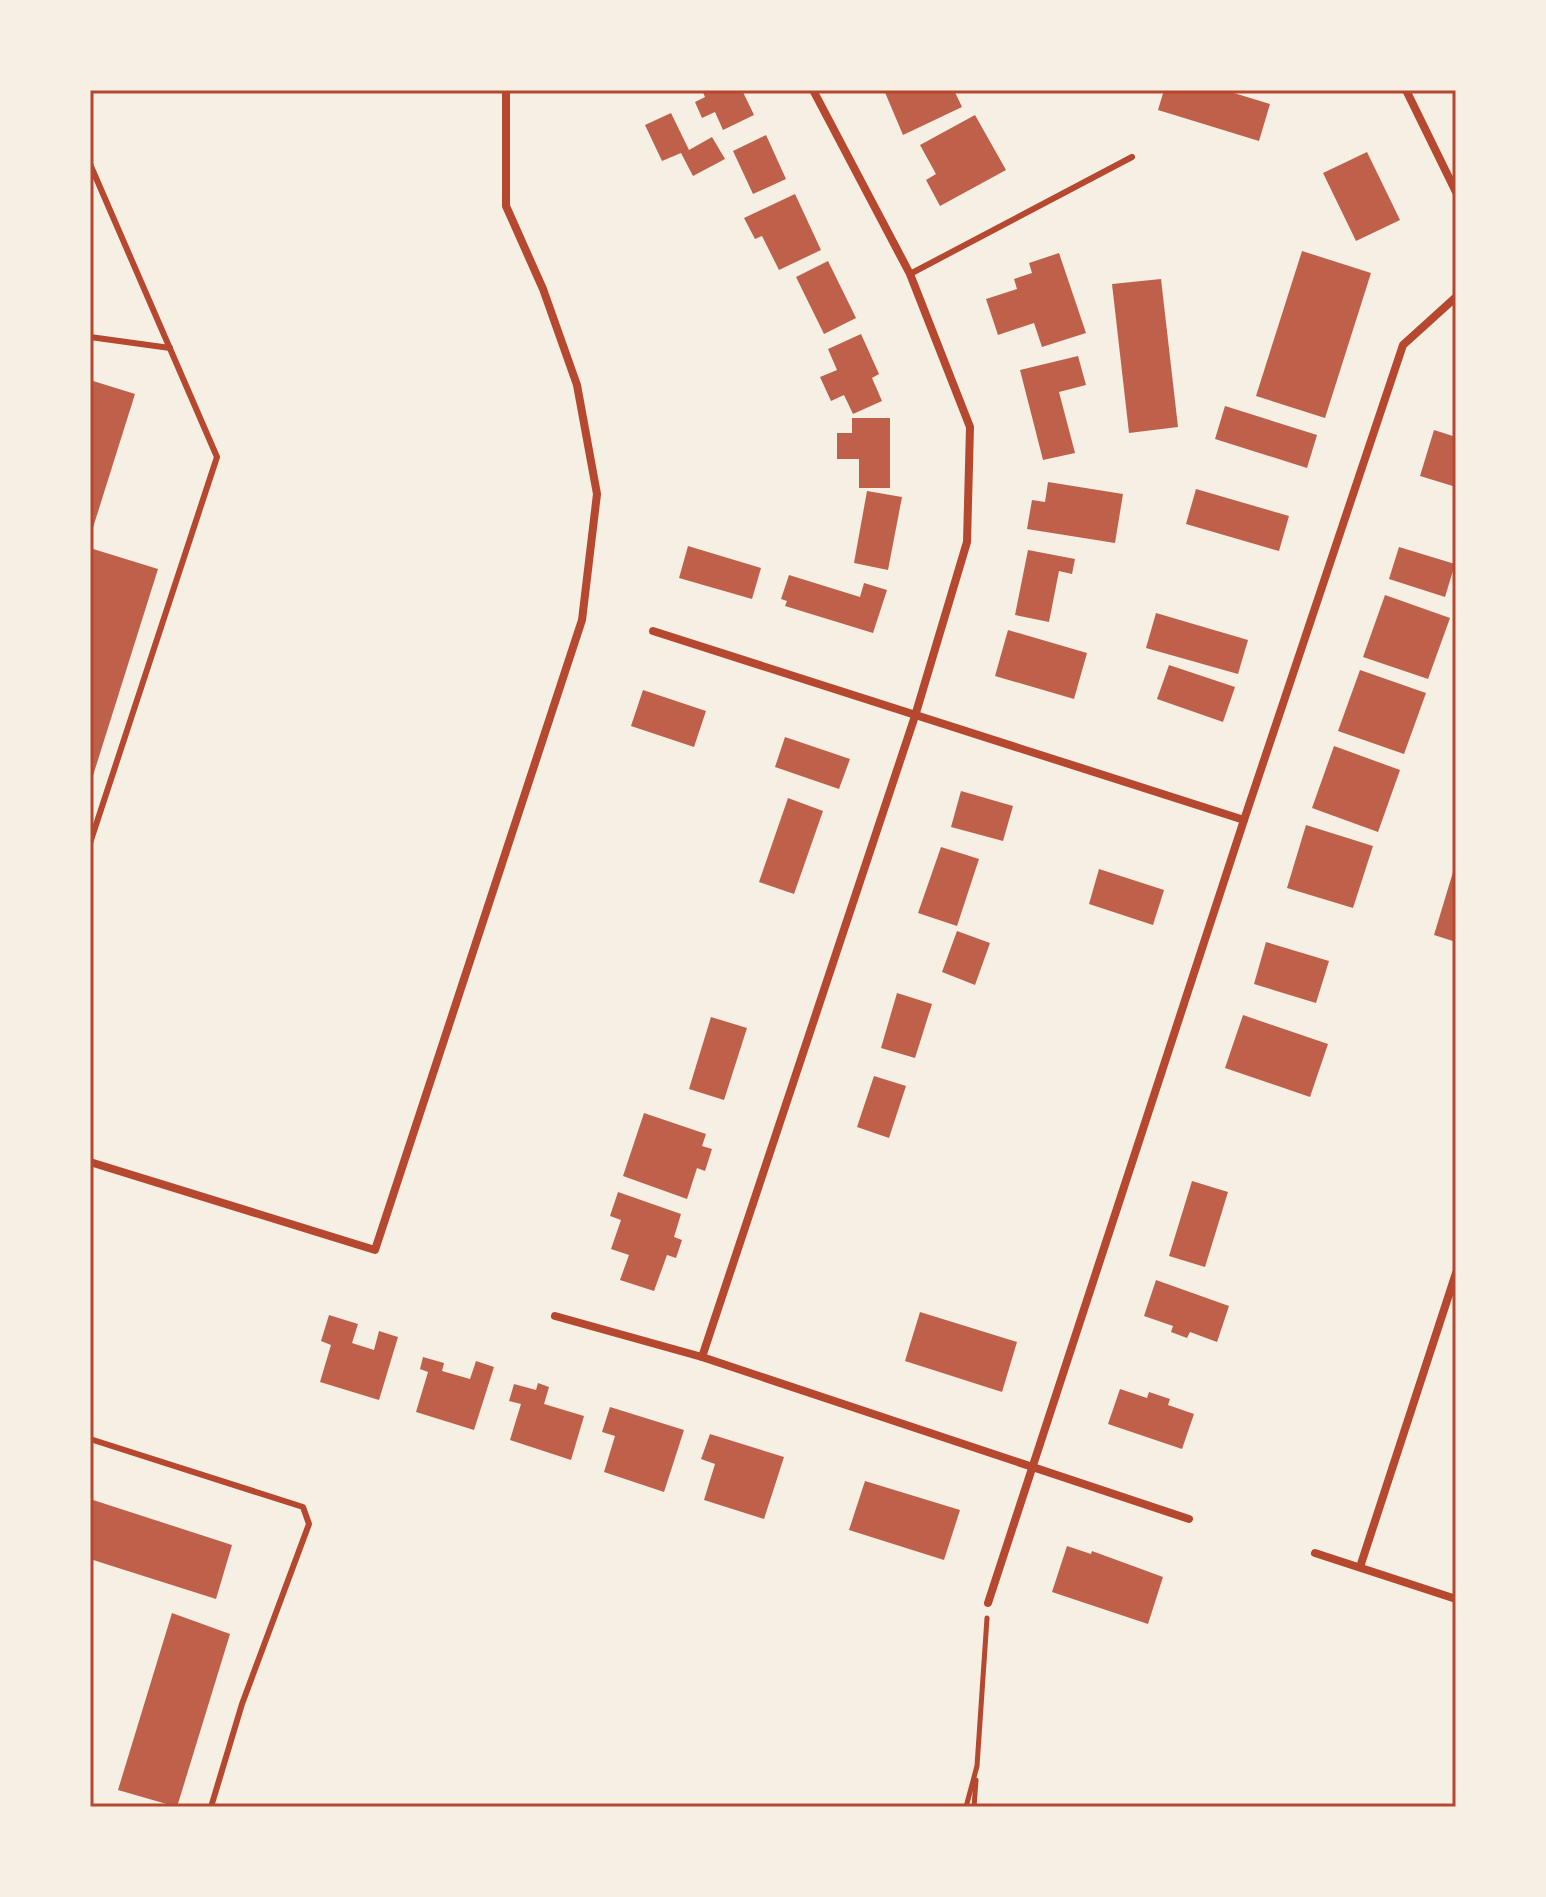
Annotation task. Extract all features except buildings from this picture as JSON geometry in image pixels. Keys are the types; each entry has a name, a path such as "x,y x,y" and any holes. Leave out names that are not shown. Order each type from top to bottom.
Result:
{"street":[{"path":"90,1162 375,1250 582,620 597,494 577,385 543,289 506,206 506,90"},
{"path":"702,1357 915,716 967,542 970,427 910,274 813,90"},
{"path":"1406,90 1456,192"},
{"path":"988,1603 1403,345 1456,297"},
{"path":"653,631 1244,820"},
{"path":"1360,1567 1456,1273"},
{"path":"555,1316 702,1357 1189,1519"},
{"path":"1315,1553 1456,1599"}],"lane":[{"path":"910,274 1132,157"},
{"path":"90,164 217,457 90,843"},
{"path":"90,337 170,348"},
{"path":"90,1439 303,1507 309,1524 242,1704 211,1807"}],"path":[{"path":"974,1807 988,1603"},
{"path":"966,1807 977,1766"}]}
